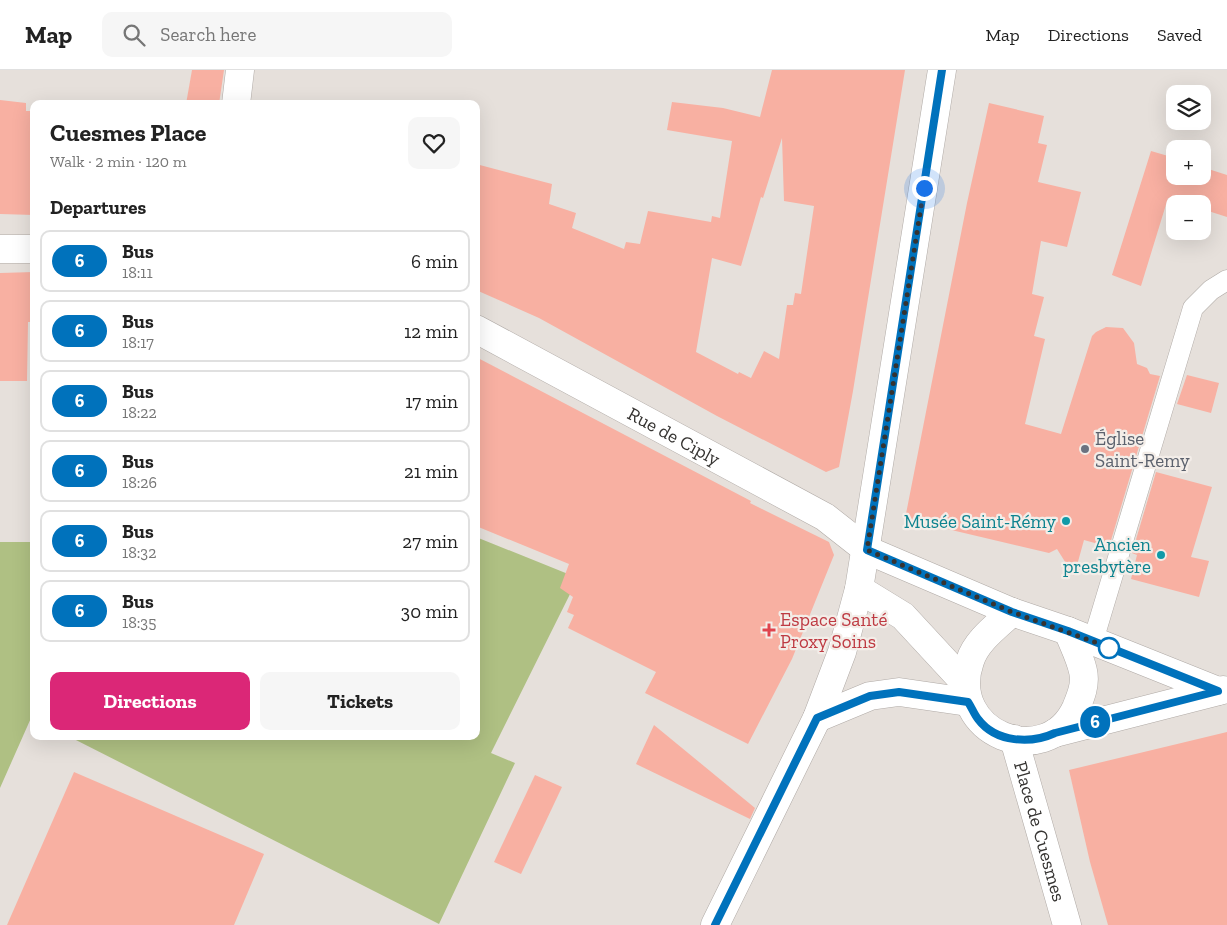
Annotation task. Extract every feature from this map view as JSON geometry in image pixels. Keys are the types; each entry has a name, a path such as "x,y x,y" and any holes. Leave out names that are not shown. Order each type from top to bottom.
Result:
{"street":[{"path":"236,100 240,70"},
{"path":"715,925 817,718 842,652 859,589 867,550 942,70"},
{"path":"0,249 30,249"},
{"name":"Rue de Ciply","path":"480,331 825,516 867,550"},
{"path":"867,550 1012,612 1068,631 1222,690"},
{"name":"Place de Cuesmes","path":"859,589 903,616 967,692 979,720 992,732 1014,739 1027,741 1040,739 1055,733 1071,719 1083,693 1083,672 1068,631"},
{"path":"817,718 870,696 899,692 967,692 970,660 980,642 1012,612"},
{"path":"1055,733 1222,690"},
{"name":"Place de Cuesmes","path":"1014,739 1067,925"}],"lane":[{"path":"1093,641 1193,308 1210,290 1227,280"}],"green space":[{"path":"480,539 578,578 491,753 515,763 439,924 76,740 480,740"},
{"path":"0,542 30,542 30,720 0,788"}],"building":[{"path":"192,70 224,70 220,100 187,100"},
{"path":"772,70 905,70 839,467 826,472 717,416 539,318 480,292 480,165 552,184 549,204 576,213 572,228 624,249 626,242 640,244 648,211 711,222 712,216 720,218 732,141 667,130 672,102 723,108 760,117","holes":["782,138 784,201 814,206 801,294 795,293 793,305 787,305 779,359 764,351 751,378 739,372 738,374 696,352 712,258 741,266 761,197 763,198"]},
{"path":"0,100 26,103 26,111 30,111 30,215 0,214"},
{"path":"989,103 1044,116 1038,143 1047,145 1038,182 1081,192 1067,247 1041,241 1032,294 1044,297 1034,336 1045,339 1025,424 1061,434 1092,336 1106,327 1123,328 1134,343 1137,364 1147,368 1150,374 1160,376 1109,547 1084,540 1074,576 1057,549 1049,553 905,519 967,203"},
{"path":"1151,151 1166,155 1166,185 1211,185 1211,170 1227,175 1227,217 1211,212 1211,195 1166,195 1166,205 1141,286 1112,275"},
{"path":"30,272 27,381 0,381 0,273"},
{"path":"480,359 751,501 750,503 829,542 834,555 792,659 748,744 645,693 656,672 568,628 574,615 567,612 573,597 560,588 569,564 480,528"},
{"path":"1187,375 1219,383 1211,413 1177,404"},
{"path":"1156,472 1212,487 1191,557 1209,561 1199,597 1131,579 1137,555 1132,553"},
{"path":"654,725 755,808 750,819 636,764"},
{"path":"1227,732 1227,925 1108,925 1090,862 1069,770"},
{"path":"74,772 264,854 234,925 7,925"},
{"path":"535,775 562,787 521,874 494,862"}],"bus line":[{"name":"6","path":"715,925 817,718 870,696 899,692 968,702 979,720 992,732 1027,741 1218,691 1068,631 1012,612 867,550 942,70"}],"place":[{"name":"Église Saint-Remy","path":"1085,449"},
{"name":"Musée Saint-Rémy","path":"1066,521"},
{"name":"Ancien presbytère","path":"1161,555"},
{"name":"Espace Santé Proxy Soins","path":"769,630"}],"route":[{"path":"924,188 867,550 1012,612 1111,648 1109,648"}]}
